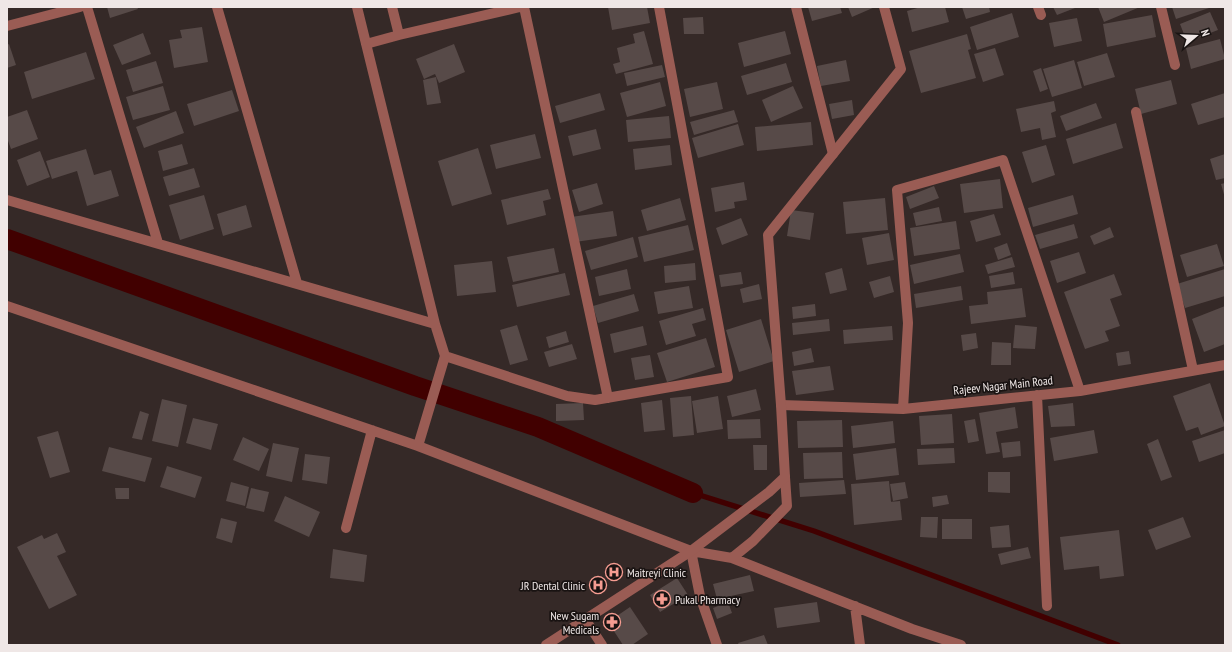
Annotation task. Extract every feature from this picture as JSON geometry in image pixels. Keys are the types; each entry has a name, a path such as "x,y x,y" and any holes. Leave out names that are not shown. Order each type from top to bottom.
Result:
{"street":[{"path":"7,26 80,7"},
{"path":"87,7 158,243"},
{"path":"217,7 297,283"},
{"path":"357,7 435,324 445,356 418,446"},
{"path":"392,7 399,35"},
{"path":"366,44 520,7"},
{"path":"524,7 608,398"},
{"path":"445,356 567,396 595,400 728,377 659,7"},
{"path":"796,7 833,154"},
{"path":"732,558 753,540 787,506 768,235 901,69 884,7"},
{"path":"1161,7 1176,65"},
{"path":"1136,112 1193,370"},
{"path":"903,409 908,323 897,190 1003,160 1080,391"},
{"path":"7,200 435,324"},
{"path":"7,306 418,446 691,551 732,558 950,643 961,645"},
{"name":"Rajeev Nagar Main Road","path":"781,405 903,409 1080,391 1225,365"},
{"path":"1037,395 1047,606"},
{"path":"346,528 372,430"},
{"path":"546,645 691,551 718,529 769,492 785,477"},
{"path":"691,551 700,596 717,645"},
{"path":"856,606 860,645"},
{"path":"585,619 602,645"}],"building":[{"path":"107,7 137,7 138,9 110,18"},
{"path":"608,7 647,7 650,23 612,30"},
{"path":"808,7 840,7 842,13 812,21"},
{"path":"848,7 875,7 852,17"},
{"path":"921,7 945,7 949,22 912,32 907,11"},
{"path":"962,7 989,7 990,12 966,19"},
{"path":"1053,7 1075,7 1075,8 1057,15"},
{"path":"1098,7 1140,7 1104,22"},
{"path":"1172,7 1212,7 1176,19"},
{"path":"1210,12 1218,30 1187,42 1180,24"},
{"path":"1012,13 1019,37 977,50 970,27"},
{"path":"1152,15 1156,37 1107,47 1103,24"},
{"path":"703,17 704,34 684,34 683,18"},
{"path":"1077,18 1082,41 1054,47 1049,23"},
{"path":"202,27 208,62 174,68 169,40 182,38 180,30"},
{"path":"644,31 653,64 616,74 613,64 620,62 617,48 635,43 633,34"},
{"path":"785,31 791,54 744,67 738,43"},
{"path":"143,33 151,54 122,65 113,45"},
{"path":"967,34 971,49 968,50 976,78 921,93 909,51"},
{"path":"1220,39 1225,59 1191,69 1186,48"},
{"path":"9,44 16,65 7,68 7,45"},
{"path":"454,44 465,72 439,83 435,74 424,79 416,59"},
{"path":"995,48 1004,75 983,82 974,54"},
{"path":"86,52 95,79 32,99 24,72"},
{"path":"1107,53 1115,77 1084,86 1077,62"},
{"path":"846,60 850,81 821,86 817,66"},
{"path":"1074,60 1082,88 1052,97 1043,69"},
{"path":"156,61 163,83 133,92 126,70"},
{"path":"786,63 792,82 747,95 741,76"},
{"path":"662,65 665,77 627,86 624,73"},
{"path":"1041,68 1048,89 1040,92 1033,71"},
{"path":"436,77 441,103 427,105 423,80"},
{"path":"1171,80 1177,104 1141,114 1135,89"},
{"path":"660,82 666,106 627,117 620,93"},
{"path":"717,82 723,109 690,117 684,89"},
{"path":"163,86 170,110 133,120 126,97"},
{"path":"793,86 803,108 771,122 762,100"},
{"path":"232,90 239,111 194,126 187,104"},
{"path":"600,93 605,110 560,123 555,106"},
{"path":"1225,93 1225,117 1198,125 1191,104"},
{"path":"852,100 854,115 832,119 829,104"},
{"path":"1054,101 1056,111 1051,113 1056,137 1042,140 1040,128 1021,132 1016,109"},
{"path":"1096,103 1102,118 1066,131 1060,116"},
{"path":"27,110 38,139 11,149 7,138 7,117"},
{"path":"734,110 738,122 694,135 690,122"},
{"path":"176,111 184,133 144,148 136,127"},
{"path":"669,116 671,138 628,142 626,120"},
{"path":"811,122 813,145 757,151 755,127"},
{"path":"1116,123 1123,148 1073,164 1066,139"},
{"path":"738,124 744,145 698,158 692,138"},
{"path":"596,129 601,149 573,156 568,136"},
{"path":"535,134 541,158 496,169 490,145"},
{"path":"182,144 188,164 163,171 158,151"},
{"path":"670,145 672,165 635,170 633,149"},
{"path":"1046,145 1055,175 1032,183 1022,152"},
{"path":"478,148 492,194 452,206 438,161"},
{"path":"86,149 94,175 111,170 119,196 87,206 77,171 52,179 46,161"},
{"path":"40,151 50,177 27,186 17,160"},
{"path":"1225,154 1225,178 1216,180 1210,159"},
{"path":"194,168 200,187 169,196 163,177"},
{"path":"1000,179 1003,208 964,213 960,184"},
{"path":"744,182 747,200 734,202 735,208 715,212 711,188"},
{"path":"597,183 603,204 579,212 572,190"},
{"path":"1225,183 1225,198 1221,184"},
{"path":"934,186 939,198 910,209 906,197"},
{"path":"548,189 551,199 543,201 546,215 507,225 501,200"},
{"path":"204,195 214,229 180,240 169,205"},
{"path":"1073,195 1078,214 1033,227 1028,208"},
{"path":"680,198 686,220 647,231 641,210"},
{"path":"885,198 888,230 846,234 843,202"},
{"path":"246,205 252,227 223,236 217,214"},
{"path":"939,207 942,221 916,226 913,213"},
{"path":"791,210 814,213 810,240 787,236"},
{"path":"613,211 617,236 575,242 571,217"},
{"path":"994,214 1001,235 976,242 970,221"},
{"path":"741,218 748,235 722,245 716,228"},
{"path":"956,221 960,249 914,256 910,228"},
{"path":"1074,224 1078,238 1040,249 1035,235"},
{"path":"688,225 694,250 644,262 638,237"},
{"path":"1110,227 1114,237 1094,245 1090,236"},
{"path":"889,233 894,260 867,265 862,238"},
{"path":"633,237 638,257 591,270 585,251"},
{"path":"1007,243 1011,255 998,260 994,248"},
{"path":"1217,244 1224,266 1187,277 1180,255"},
{"path":"554,248 559,272 513,282 507,257"},
{"path":"1079,252 1086,273 1057,283 1050,261"},
{"path":"960,254 964,272 914,284 910,265"},
{"path":"1012,257 1015,267 988,274 985,265"},
{"path":"492,261 496,292 457,296 454,265"},
{"path":"695,263 696,280 665,283 664,266"},
{"path":"842,268 847,290 830,294 825,273"},
{"path":"627,269 631,289 599,296 595,277"},
{"path":"1225,269 1225,296 1185,308 1177,284"},
{"path":"741,272 743,284 721,287 719,275"},
{"path":"1013,272 1015,284 991,288 989,276"},
{"path":"565,273 570,295 517,307 512,285"},
{"path":"1114,274 1122,295 1110,299 1120,326 1105,331 1109,341 1085,349 1064,292"},
{"path":"890,276 894,292 874,298 869,282"},
{"path":"759,284 762,299 743,303 740,289"},
{"path":"689,286 693,308 658,314 654,292"},
{"path":"961,286 963,300 916,308 914,294"},
{"path":"1022,288 1026,317 971,324 969,306 988,304 987,292"},
{"path":"634,294 639,311 598,323 593,306"},
{"path":"815,304 816,316 793,319 792,307"},
{"path":"1225,306 1225,344 1204,352 1192,319"},
{"path":"703,308 706,320 692,324 696,336 666,345 659,321"},
{"path":"761,319 774,361 739,372 726,330"},
{"path":"829,319 830,331 793,335 792,323"},
{"path":"517,325 528,360 510,365 500,330"},
{"path":"1015,325 1037,327 1035,349 1013,348"},
{"path":"643,326 647,345 614,353 610,334"},
{"path":"892,326 893,340 844,344 843,330"},
{"path":"566,331 569,342 549,348 546,337"},
{"path":"976,333 978,348 963,351 961,335"},
{"path":"706,338 715,367 667,382 657,353"},
{"path":"992,342 1011,343 1011,365 991,365"},
{"path":"572,344 577,359 549,367 544,352"},
{"path":"811,348 814,362 794,366 792,352"},
{"path":"1129,351 1131,364 1118,366 1116,353"},
{"path":"650,355 654,377 635,380 631,358"},
{"path":"830,366 834,390 796,395 792,371"},
{"path":"1210,383 1225,426 1201,435 1198,427 1186,431 1173,396"},
{"path":"756,389 761,410 732,417 727,396"},
{"path":"691,396 694,435 673,437 670,398"},
{"path":"718,396 723,429 697,433 692,401"},
{"path":"162,399 187,405 178,447 152,441"},
{"path":"662,400 665,430 644,432 641,403"},
{"path":"583,403 584,420 556,421 556,404"},
{"path":"1073,403 1075,426 1051,427 1048,406"},
{"path":"1015,407 1018,428 996,432 1000,452 986,454 979,413"},
{"path":"140,411 149,414 142,440 132,438"},
{"path":"952,414 954,443 921,445 919,416"},
{"path":"193,418 218,424 211,450 186,443"},
{"path":"760,419 761,438 728,439 727,420"},
{"path":"975,419 979,441 968,443 964,421"},
{"path":"842,420 843,447 798,448 797,421"},
{"path":"893,421 895,443 853,448 851,426"},
{"path":"1094,430 1098,453 1054,461 1050,438"},
{"path":"1225,430 1225,453 1199,462 1192,441"},
{"path":"58,431 70,472 50,478 37,437"},
{"path":"243,437 269,449 259,471 233,460"},
{"path":"1158,439 1172,477 1161,481 1147,444"},
{"path":"1020,441 1021,456 1003,458 1001,443"},
{"path":"273,443 299,448 292,482 266,476"},
{"path":"753,445 767,445 767,470 754,470"},
{"path":"109,447 152,458 145,482 102,471"},
{"path":"896,448 899,475 856,480 853,454"},
{"path":"954,448 955,463 918,465 917,449"},
{"path":"842,452 843,478 804,479 803,453"},
{"path":"305,454 330,457 327,484 302,480"},
{"path":"167,466 202,477 195,498 160,487"},
{"path":"988,472 1010,472 1010,493 988,492"},
{"path":"844,480 846,494 800,497 799,483"},
{"path":"889,481 891,502 900,501 902,520 854,525 851,484"},
{"path":"231,482 249,487 245,506 226,501"},
{"path":"905,482 908,498 893,501 890,484"},
{"path":"115,488 129,488 129,499 116,499"},
{"path":"251,488 269,492 264,512 246,508"},
{"path":"947,495 949,504 933,507 932,497"},
{"path":"285,496 320,512 309,537 274,521"},
{"path":"921,517 938,517 937,538 920,537"},
{"path":"1183,517 1191,537 1156,550 1148,530"},
{"path":"221,518 237,522 232,543 216,538"},
{"path":"942,519 972,519 972,539 942,539"},
{"path":"1009,525 1011,547 992,548 990,527"},
{"path":"1119,530 1124,576 1100,579 1099,566 1064,570 1060,537"},
{"path":"57,533 66,552 57,556 77,595 49,609 17,547 42,535 44,539"},
{"path":"1028,547 1031,558 1001,565 998,554"},
{"path":"333,549 367,555 364,582 330,578"},
{"path":"750,575 754,591 717,599 713,584"},
{"path":"677,578 688,595 660,612 650,595"},
{"path":"728,602 732,613 717,619 713,608"},
{"path":"817,602 820,622 777,628 774,608"},
{"path":"630,607 648,634 632,645 623,645 608,622"},
{"path":"764,635 768,645 739,645 738,643"}],"waterway":[{"path":"7,239 415,386 538,427 693,493"},
{"path":"693,493 814,531 1118,645"}],"place":[{"name":"Maitreyi Clinic","path":"614,572"},
{"name":"JR Dental Clinic","path":"598,585"},
{"name":"Pukal Pharmacy","path":"662,599"},
{"name":"New Sugam Medicals","path":"612,622"}]}
